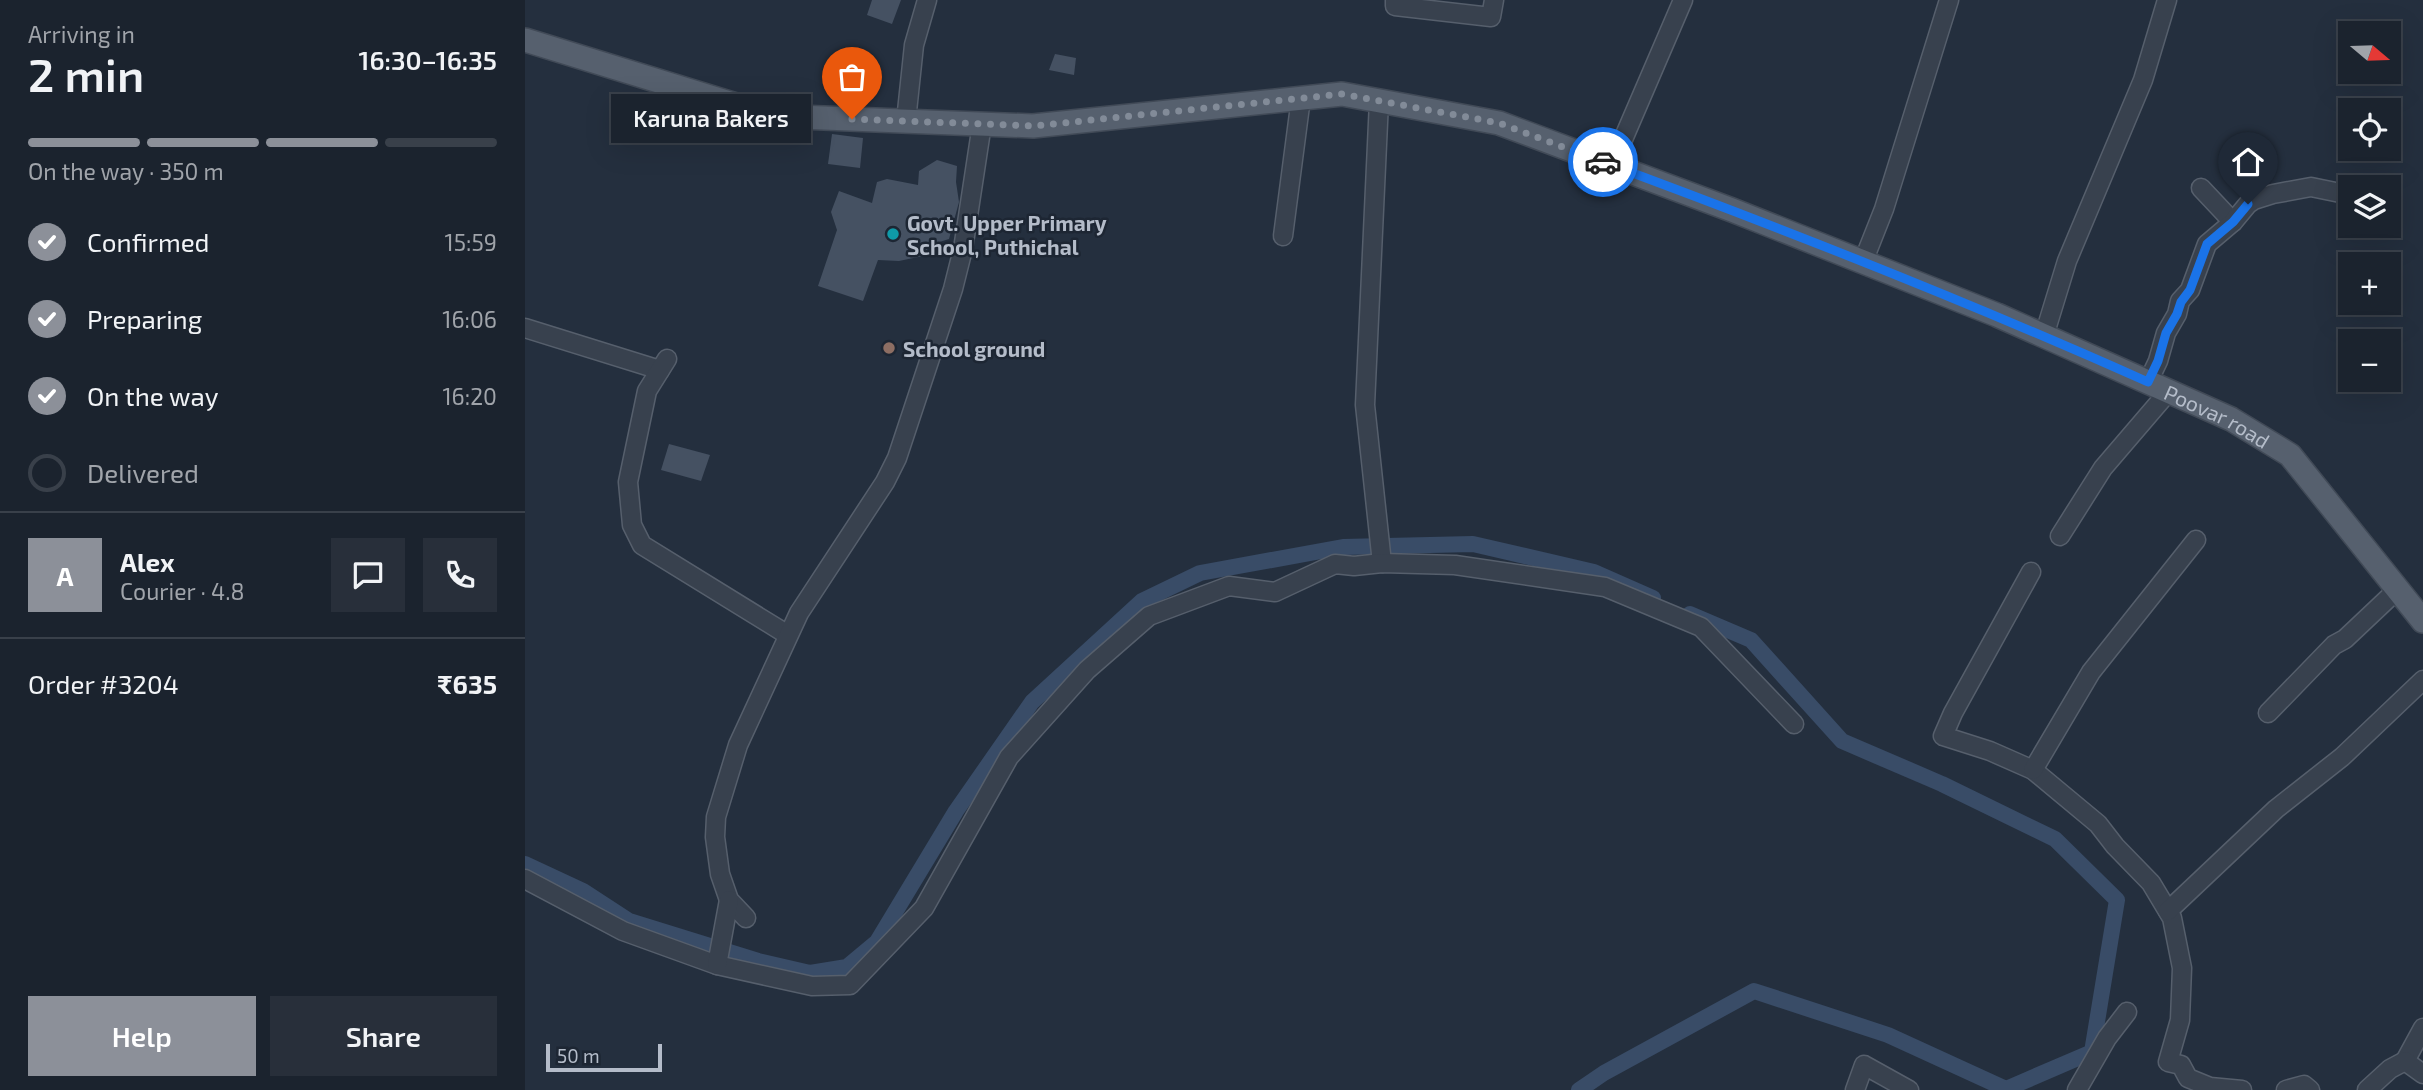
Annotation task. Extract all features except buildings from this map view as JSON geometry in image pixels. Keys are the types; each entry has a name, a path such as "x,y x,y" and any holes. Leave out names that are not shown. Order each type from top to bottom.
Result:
{"main road":[{"name":"Poovar road","path":"525,40 772,116 1034,126 1342,94 1499,123 1863,262 2044,336 2231,419 2290,455 2414,602"}],"street":[{"path":"906,121 914,45 927,0"},
{"path":"1395,0 1395,6 1491,17 1494,0"},
{"path":"1863,262 1884,209 1949,0"},
{"path":"2044,336 2067,261 2143,80 2167,0"},
{"path":"1612,165 1681,1"},
{"path":"1283,236 1300,98"},
{"path":"1379,101 1365,405 1382,561"},
{"path":"717,965 729,900 718,862 716,817 737,745 799,613 885,482 897,458 953,289 963,249 982,124"},
{"path":"2060,536 2159,386 2158,361 2166,333 2190,290 2207,244 2254,200 2311,187 2338,193"},
{"path":"2201,188 2233,222"},
{"path":"525,328 664,365 647,391 628,482 632,525 642,545 788,635"},
{"path":"2033,770 2091,672 2196,540"},
{"path":"525,879 622,931 717,965 812,986 850,985 924,908 1009,757 1087,670 1149,616 1229,586 1275,592 1335,564 1354,566 1382,561 1455,565 1605,587 1702,627 1794,724"},
{"path":"2031,572 1943,736 1990,751 2033,770 2098,824 2151,883 2172,918 2182,968 2180,1020 2168,1062 2181,1065 2188,1078 2210,1087 2242,1090"},
{"path":"2268,713 2334,645 2414,602"},
{"path":"2168,911 2277,810 2342,757 2423,680"},
{"path":"729,900 746,918"},
{"path":"2077,1090 2107,1038 2127,1012"},
{"path":"2367,1090 2390,1069 2405,1061 2423,1028"},
{"path":"2405,1061 2423,1074"},
{"path":"1855,1090 1864,1065 1909,1090"},
{"path":"2286,1090 2304,1086 2310,1090"}],"waterway":[{"path":"525,864 583,891 629,921 758,961 810,973 847,967 877,942 956,811 1032,702 1142,601 1200,573 1343,547 1473,544 1594,572 1653,598"},
{"path":"1579,1090 1604,1073 1754,991 1888,1035 2006,1089 2092,1052 2117,900 2055,839 1942,784 1842,741 1751,640 1690,614"}],"way so far":[{"path":"852,119 1034,126 1342,94 1499,123 1603,162"}],"place":[{"name":"Karuna Bakers","path":"852,119"},
{"name":"Govt. Upper Primary School, Puthichal","path":"893,234"},
{"name":"School ground","path":"889,348"}],"route":[{"path":"1603,162 1997,315 2148,382 2165,342 2166,333 2190,290 2207,244 2233,222 2248,204"}]}
